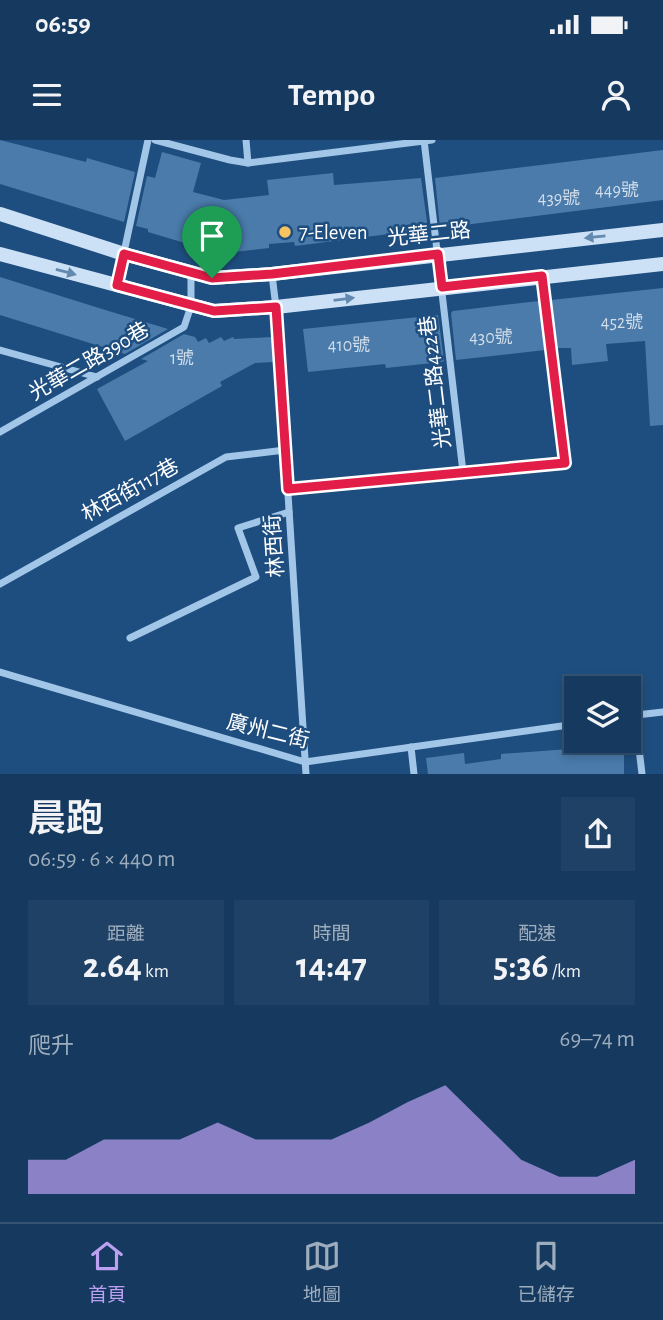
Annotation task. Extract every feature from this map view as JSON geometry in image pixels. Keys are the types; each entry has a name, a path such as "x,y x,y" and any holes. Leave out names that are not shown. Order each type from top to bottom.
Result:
{"street":[{"path":"117,285 148,140"},
{"path":"155,140 248,163 427,140"},
{"path":"246,140 248,163"},
{"path":"334,140 335,152"},
{"name":"光華二路422巷","path":"427,140 463,472"},
{"name":"光華二路","path":"0,214 124,254 212,278 272,274 663,230"},
{"path":"0,254 214,311 276,307 663,264"},
{"path":"191,273 191,306"},
{"name":"林西街","path":"272,274 306,774"},
{"path":"288,489 565,463 542,276"},
{"name":"光華二路390巷","path":"2,428 184,327 191,306"},
{"path":"0,351 97,377"},
{"name":"林西街117巷","path":"0,584 226,457 285,450"},
{"path":"130,638 257,577 238,528 289,512"},
{"name":"廣州二街","path":"0,672 305,762 564,725"},
{"path":"641,714 663,712"},
{"path":"411,747 414,774"},
{"path":"638,753 642,774"}],"building":[{"path":"0,140 86,162 87,158 135,172 124,222 0,184"},
{"path":"663,150 663,200 440,228 435,178"},
{"path":"162,152 201,163 193,192 224,200 269,195 267,180 333,173 334,185 421,178 428,229 295,246 294,242 269,244 269,248 225,253 188,244 136,226 147,176 155,178"},
{"path":"0,277 168,329 125,354 0,315"},
{"path":"663,288 663,425 650,426 645,341 606,344 608,361 572,365 571,348 557,348 551,300"},
{"path":"539,301 545,350 456,360 451,313 453,311"},
{"path":"438,315 442,362 386,368 385,364 308,372 303,329"},
{"path":"184,334 195,337 198,342 206,338 209,343 221,337 224,341 233,337 272,337 273,362 255,363 220,382 222,386 125,441 97,389 148,361 141,359"},
{"path":"564,749 564,753 624,753 624,774 428,774 426,758 464,753 465,764 501,759 501,754"}],"place":[{"name":"7-Eleven","path":"285,232"}],"route":[{"path":"124,254 212,278 272,274 438,254 442,287 542,276 565,463 288,489 276,307 214,311 117,285 124,254"}]}
